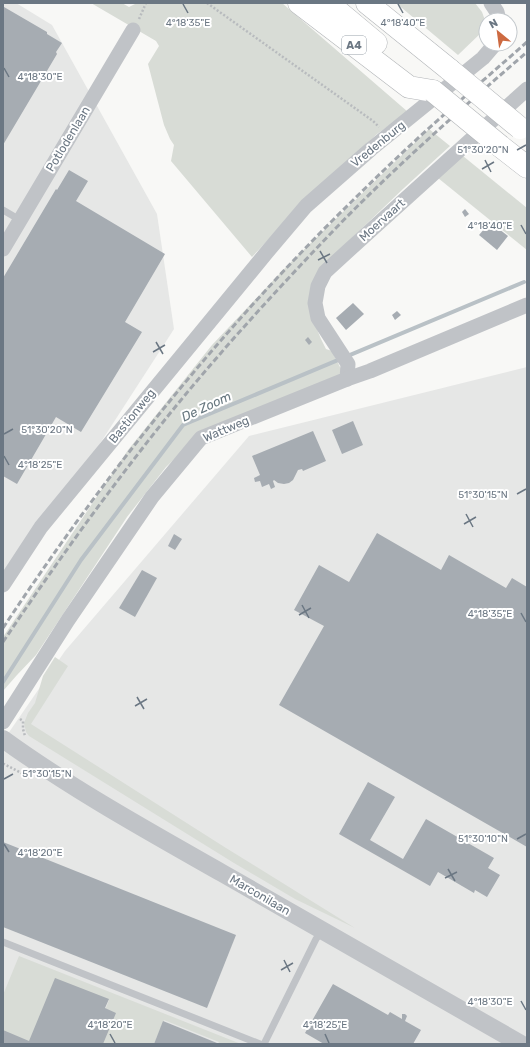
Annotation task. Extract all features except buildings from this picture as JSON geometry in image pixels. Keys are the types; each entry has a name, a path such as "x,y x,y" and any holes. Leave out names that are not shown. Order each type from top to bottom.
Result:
{"highway":[{"name":"A4","path":"299,3 420,86 527,167"},
{"name":"A4","path":"328,3 420,86"},
{"path":"367,3 445,62 524,131"},
{"path":"389,3 445,62"}],"street":[{"path":"491,3 497,12"},
{"name":"Potlodenlaan","path":"3,249 133,30"},
{"name":"Vredenburg","path":"267,252 306,206 350,167 483,58 488,52"},
{"name":"Moervaart","path":"347,379 348,364 318,318 315,303 318,286 325,272 527,89"},
{"name":"Bastionweg","path":"3,585 41,527 267,252"},
{"name":"Wattweg","path":"3,722 68,620 152,497 201,438 370,371 527,305"},
{"name":"Marconilaan","path":"3,739 24,755 75,788 152,834 521,1044"}],"lane":[{"path":"3,210 20,220"},
{"path":"264,1044 316,939 322,931"},
{"path":"3,942 260,1044"}],"path":[{"path":"133,30 146,3"},
{"path":"207,3 373,121 388,136"}],"shaded area":[{"path":"3,3 16,3 52,25 157,214 174,329 24,561 3,581"},
{"path":"91,3 122,3 129,7 137,3 282,3 408,112 377,134 299,207 252,257 171,161 174,145 164,125 148,64 159,46 156,41"},
{"path":"396,3 475,3 482,12 478,12 478,36 458,55"},
{"path":"429,129 450,146 333,256 312,317 326,349 332,351 341,369 339,377 188,446 166,467 127,517 36,655 3,691 3,637 128,450 212,345 286,267"},
{"path":"463,156 527,208 527,250 438,178"},
{"path":"527,367 527,1044 3,1044 3,741 65,651 249,436"},
{"path":"55,657 68,666 31,724 355,928 295,899 29,736 26,732 24,723 28,713 35,703 43,676"},
{"path":"19,956 241,1044 218,1044 219,1042 164,1020 154,1044 92,1044 109,1000 55,979 29,1044 3,1044 3,995"}],"waterway":[{"name":"De Zoom","path":"3,682 81,560 183,425 524,282"}],"railway":[{"path":"3,628 39,575 114,472 194,372 236,324 323,230 372,182 438,120 527,42"},
{"path":"3,642 72,542 126,469 167,417 236,335 334,230 404,161 527,52"}]}
